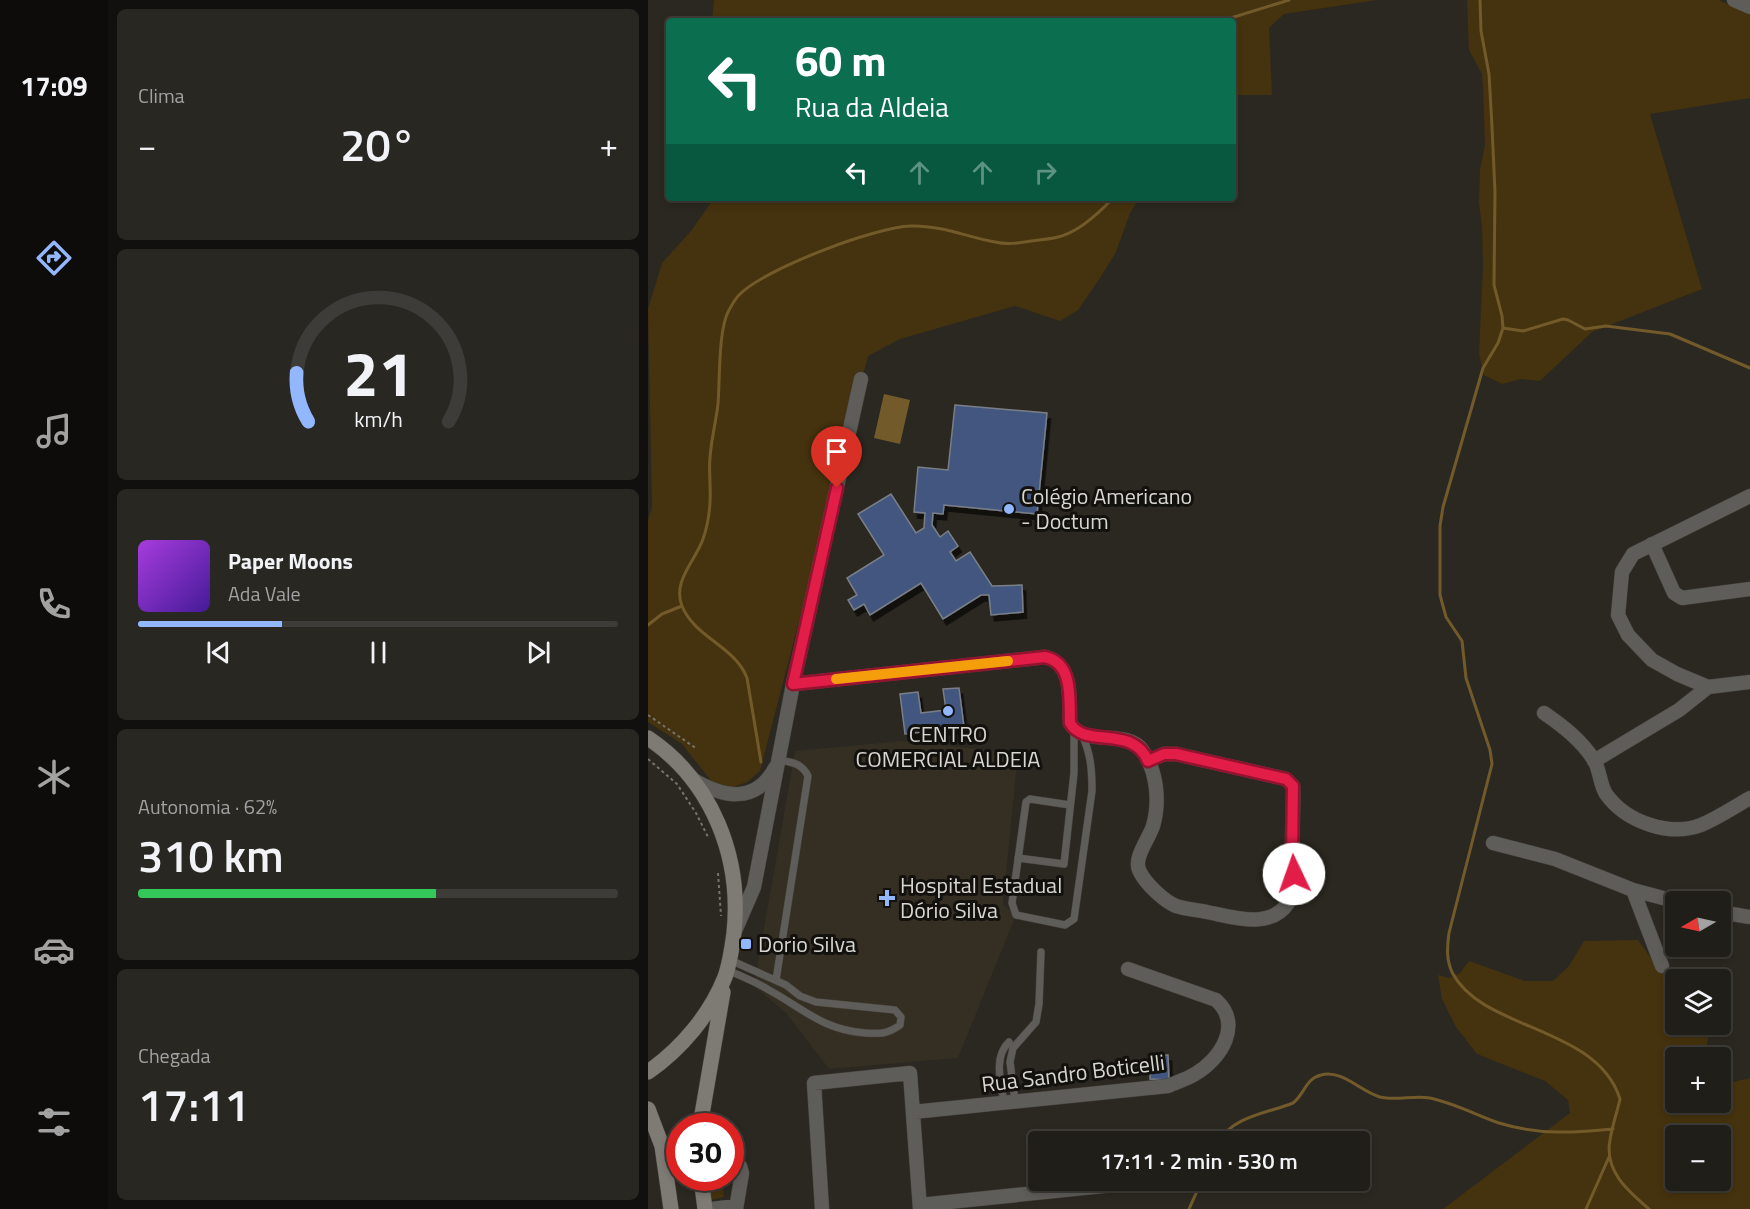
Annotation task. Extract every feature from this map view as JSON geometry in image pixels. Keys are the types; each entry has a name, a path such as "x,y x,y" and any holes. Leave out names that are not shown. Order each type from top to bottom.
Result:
{"main road":[{"path":"648,738 668,753 692,779 711,807 729,853 735,886 733,936 702,1113"},
{"path":"648,1072 671,1054 690,1034 714,1000 727,969"},
{"path":"648,1109 662,1146 671,1209"},
{"path":"703,1191 705,1209"}],"street":[{"path":"1734,0 1750,8"},
{"path":"733,936 754,888 793,684 861,379"},
{"path":"1750,496 1633,554 1622,572 1618,615 1628,635 1652,660 1677,674 1708,687 1750,682"},
{"path":"1652,544 1674,593 1682,598 1750,589"},
{"path":"793,684 1045,657 1053,659 1059,663 1067,676 1070,723 1078,731 1131,742 1139,746 1148,761 1157,794 1157,810 1153,827 1138,860 1138,869 1147,882 1176,905 1250,920 1267,918 1278,913 1287,905 1293,893 1294,874 1293,786 1286,779 1176,754 1164,754 1148,761"},
{"path":"1594,761 1679,710 1708,687"},
{"path":"1544,713 1572,733 1594,761 1606,794 1625,813 1647,825 1678,829 1700,825 1748,801"},
{"path":"692,779 718,792 744,794 764,783 777,762"},
{"path":"1493,843 1555,859 1633,890 1665,899"},
{"path":"1633,890 1662,966"},
{"path":"1731,914 1750,918"},
{"name":"Rua Sandro Boticelli","path":"913,1112 1168,1086 1195,1074 1215,1058 1229,1034 1229,1018 1224,1007 1216,1000 1128,969"},
{"path":"822,1209 814,1083 910,1073 920,1207 1021,1202 1088,1191"},
{"path":"712,1209 736,1207 738,1191"}],"lane":[{"path":"1070,805 1030,799 1026,802 1012,903 1016,915 1065,925 1074,919 1092,791 1089,749 1078,731"},
{"path":"1018,858 1064,864 1078,731"},
{"path":"776,980 808,776 804,768 793,762 777,762"},
{"path":"1010,1102 1010,1062 1013,1048 1036,1022 1041,952"},
{"path":"727,969 776,980 786,984 800,996 816,1002 895,1010 901,1017 900,1024 891,1032 882,1034 847,1032 807,1015 771,991 727,969"},
{"path":"1008,1042 1002,1048 1000,1057 1010,1102"}],"path":[{"path":"648,715 698,749"},
{"path":"648,759 677,784 696,813 712,847"},
{"path":"716,864 721,917"}],"shaded area":[{"path":"714,0 1377,0 1284,14 1269,28 1272,95 1236,95 1236,18 712,18"},
{"path":"1467,0 1719,0 1750,15 1750,98 1650,114 1702,289 1592,332 1540,381 1521,379 1502,384 1484,375 1479,354 1483,266 1479,203 1480,170 1485,145 1482,74 1469,50"},
{"path":"710,201 1137,201 1130,213 1116,252 1100,278 1078,310 1060,321 1015,306 900,339 868,356 760,771 747,782 720,792 682,744 648,722 648,520 652,507 648,309 662,263 691,231"},
{"path":"884,394 910,400 900,444 874,438"},
{"name":"Hospital Estadual Dório Silva","path":"902,741 1018,753 1003,905 1016,915 958,1058 829,1069 786,1013 754,986 795,751"},
{"path":"1638,940 1662,974 1665,974 1665,1035 1709,1035 1706,1047 1665,1047 1665,1113 1731,1113 1731,1082 1750,1078 1750,1209 1443,1209 1570,1113 1568,1100 1545,1081 1477,1054 1456,1027 1442,999 1438,975 1449,978 1460,973 1469,961 1525,981 1553,981 1569,966 1584,941"},
{"path":"710,1191 723,1191 724,1197 711,1200"}],"building":[{"name":"Colégio Americano - Doctum","path":"955,405 1047,413 1037,514 944,505 943,514 933,513 932,525 940,537 948,531 958,546 950,552 956,561 970,552 992,586 1022,585 1023,612 991,615 989,595 981,595 943,619 921,583 870,615 864,604 854,610 848,600 857,595 847,578 884,555 858,514 891,494 916,533 924,528 925,513 914,512 918,467 948,470"},
{"name":"CENTRO COMERCIAL ALDEIA","path":"959,688 964,727 905,734 900,694 918,692 921,713 946,710 943,689"},
{"path":"1168,1055 1169,1080 1150,1079 1151,1056"}],"waterway":[{"path":"1231,18 1289,0"},
{"path":"1480,0 1481,31 1489,74 1492,127 1495,192 1494,285 1503,328 1498,343 1483,368 1443,507 1440,526 1440,595 1446,617 1462,641 1466,678 1490,750 1492,764 1449,933 1448,959 1453,974 1468,993 1489,1007 1565,1042 1589,1057 1607,1075 1620,1099 1609,1151 1614,1171 1633,1195 1649,1209"},
{"path":"761,762 747,678 734,658 688,617 680,597 682,579 700,547 708,519 711,444 718,404 721,342 729,310 739,295 771,273 847,241 894,228 911,226 943,229 1004,243 1048,239 1066,235 1081,226 1110,201"},
{"path":"1503,328 1523,331 1563,319 1585,329 1606,326 1670,334 1750,368"},
{"path":"648,625 662,614 682,606"},
{"path":"1227,1131 1252,1116 1293,1103 1308,1083 1316,1077 1329,1074 1344,1078 1380,1097 1430,1098 1499,1123 1528,1130 1556,1132 1613,1129"},
{"path":"1586,1209 1609,1157"},
{"path":"1189,1209 1197,1191"}],"slow traffic":[{"path":"836,679 1008,661"}],"place":[{"name":"Colégio Americano - Doctum","path":"1009,509"},
{"name":"CENTRO COMERCIAL ALDEIA","path":"948,711"},
{"name":"Hospital Estadual Dório Silva","path":"887,898"},
{"name":"Dorio Silva","path":"746,944"}],"route":[{"path":"837,488 793,684 1045,657 1053,659 1064,669 1067,676 1070,723 1074,730 1131,742 1139,746 1148,761 1164,754 1176,754 1286,779 1293,786 1294,874"}]}
